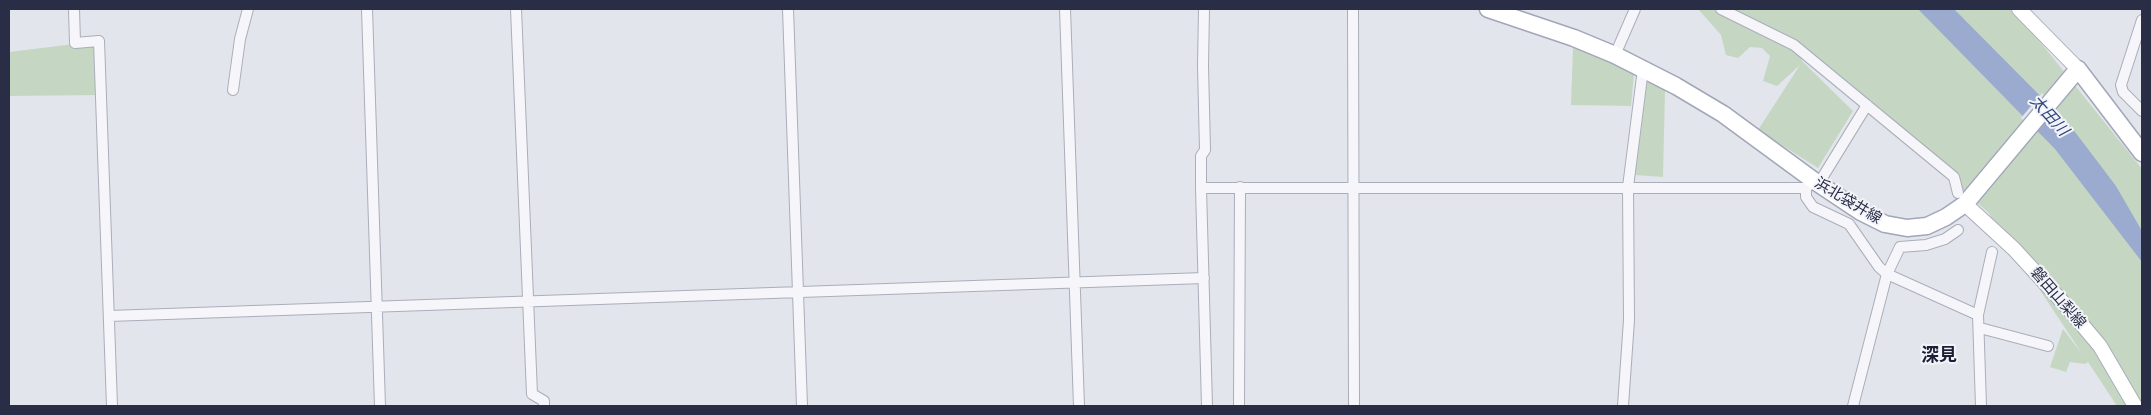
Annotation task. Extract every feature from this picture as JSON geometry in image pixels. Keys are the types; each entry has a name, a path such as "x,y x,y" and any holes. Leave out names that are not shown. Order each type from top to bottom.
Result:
{"main road":[{"name":"浜北袋井線","path":"1488,9 1574,38 1615,55 1676,86 1723,114 1813,184 1885,224 1907,228 1927,226 1946,217 2073,74"},
{"path":"2019,9 2142,153"},
{"name":"磐田山梨線","path":"1965,197 2068,308 2100,346 2135,406"}],"street":[{"path":"74,9 75,43 99,41 112,406"},
{"path":"233,90 240,39 248,9"},
{"path":"367,9 380,406"},
{"path":"516,9 532,394 544,401 544,406"},
{"path":"788,9 802,406"},
{"path":"1065,9 1079,406"},
{"path":"1204,9 1206,150 1201,156 1201,188 1208,406"},
{"path":"1353,9 1354,406"},
{"path":"1615,55 1635,9"},
{"path":"1721,9 1794,45 1954,177 1965,197"},
{"path":"2142,20 2122,85 2123,92 2142,111"},
{"path":"1623,406 1629,320 1628,187 1643,69"},
{"path":"1868,105 1813,184 1806,198 1813,207 1848,224 1857,233 1879,267 1887,274 1978,315"},
{"path":"1201,188 1628,187 1813,184"},
{"path":"1240,188 1240,406"},
{"path":"1853,406 1887,274 1900,247 1926,245 1945,239 1958,230"},
{"path":"1981,406 1980,328 1978,315 1992,252"},
{"path":"109,316 1204,278"},
{"path":"1980,328 2048,346"}],"green space":[{"path":"1698,9 2013,9 2142,169 2142,406 2117,406 2088,362 2085,364 2070,362 2066,372 2050,367 2063,329 2083,355 1988,212 1800,51 1802,61 1853,111 1818,168 1758,130 1800,65 1777,86 1763,81 1770,56 1762,48 1750,47 1738,58 1726,55 1721,35"},
{"path":"99,41 101,95 9,96 9,52"},
{"path":"1573,47 1634,73 1631,106 1571,105"},
{"path":"1647,82 1665,90 1663,177 1635,175"}],"water":[{"name":"太田川","path":"1918,9 1954,9 2072,128 2116,186 2142,231 2142,262 2055,149"}],"pier":[{"path":"2042,93 2055,107 2035,132 2021,118"}],"district":[{"name":"深見","path":"1939,356"}]}
